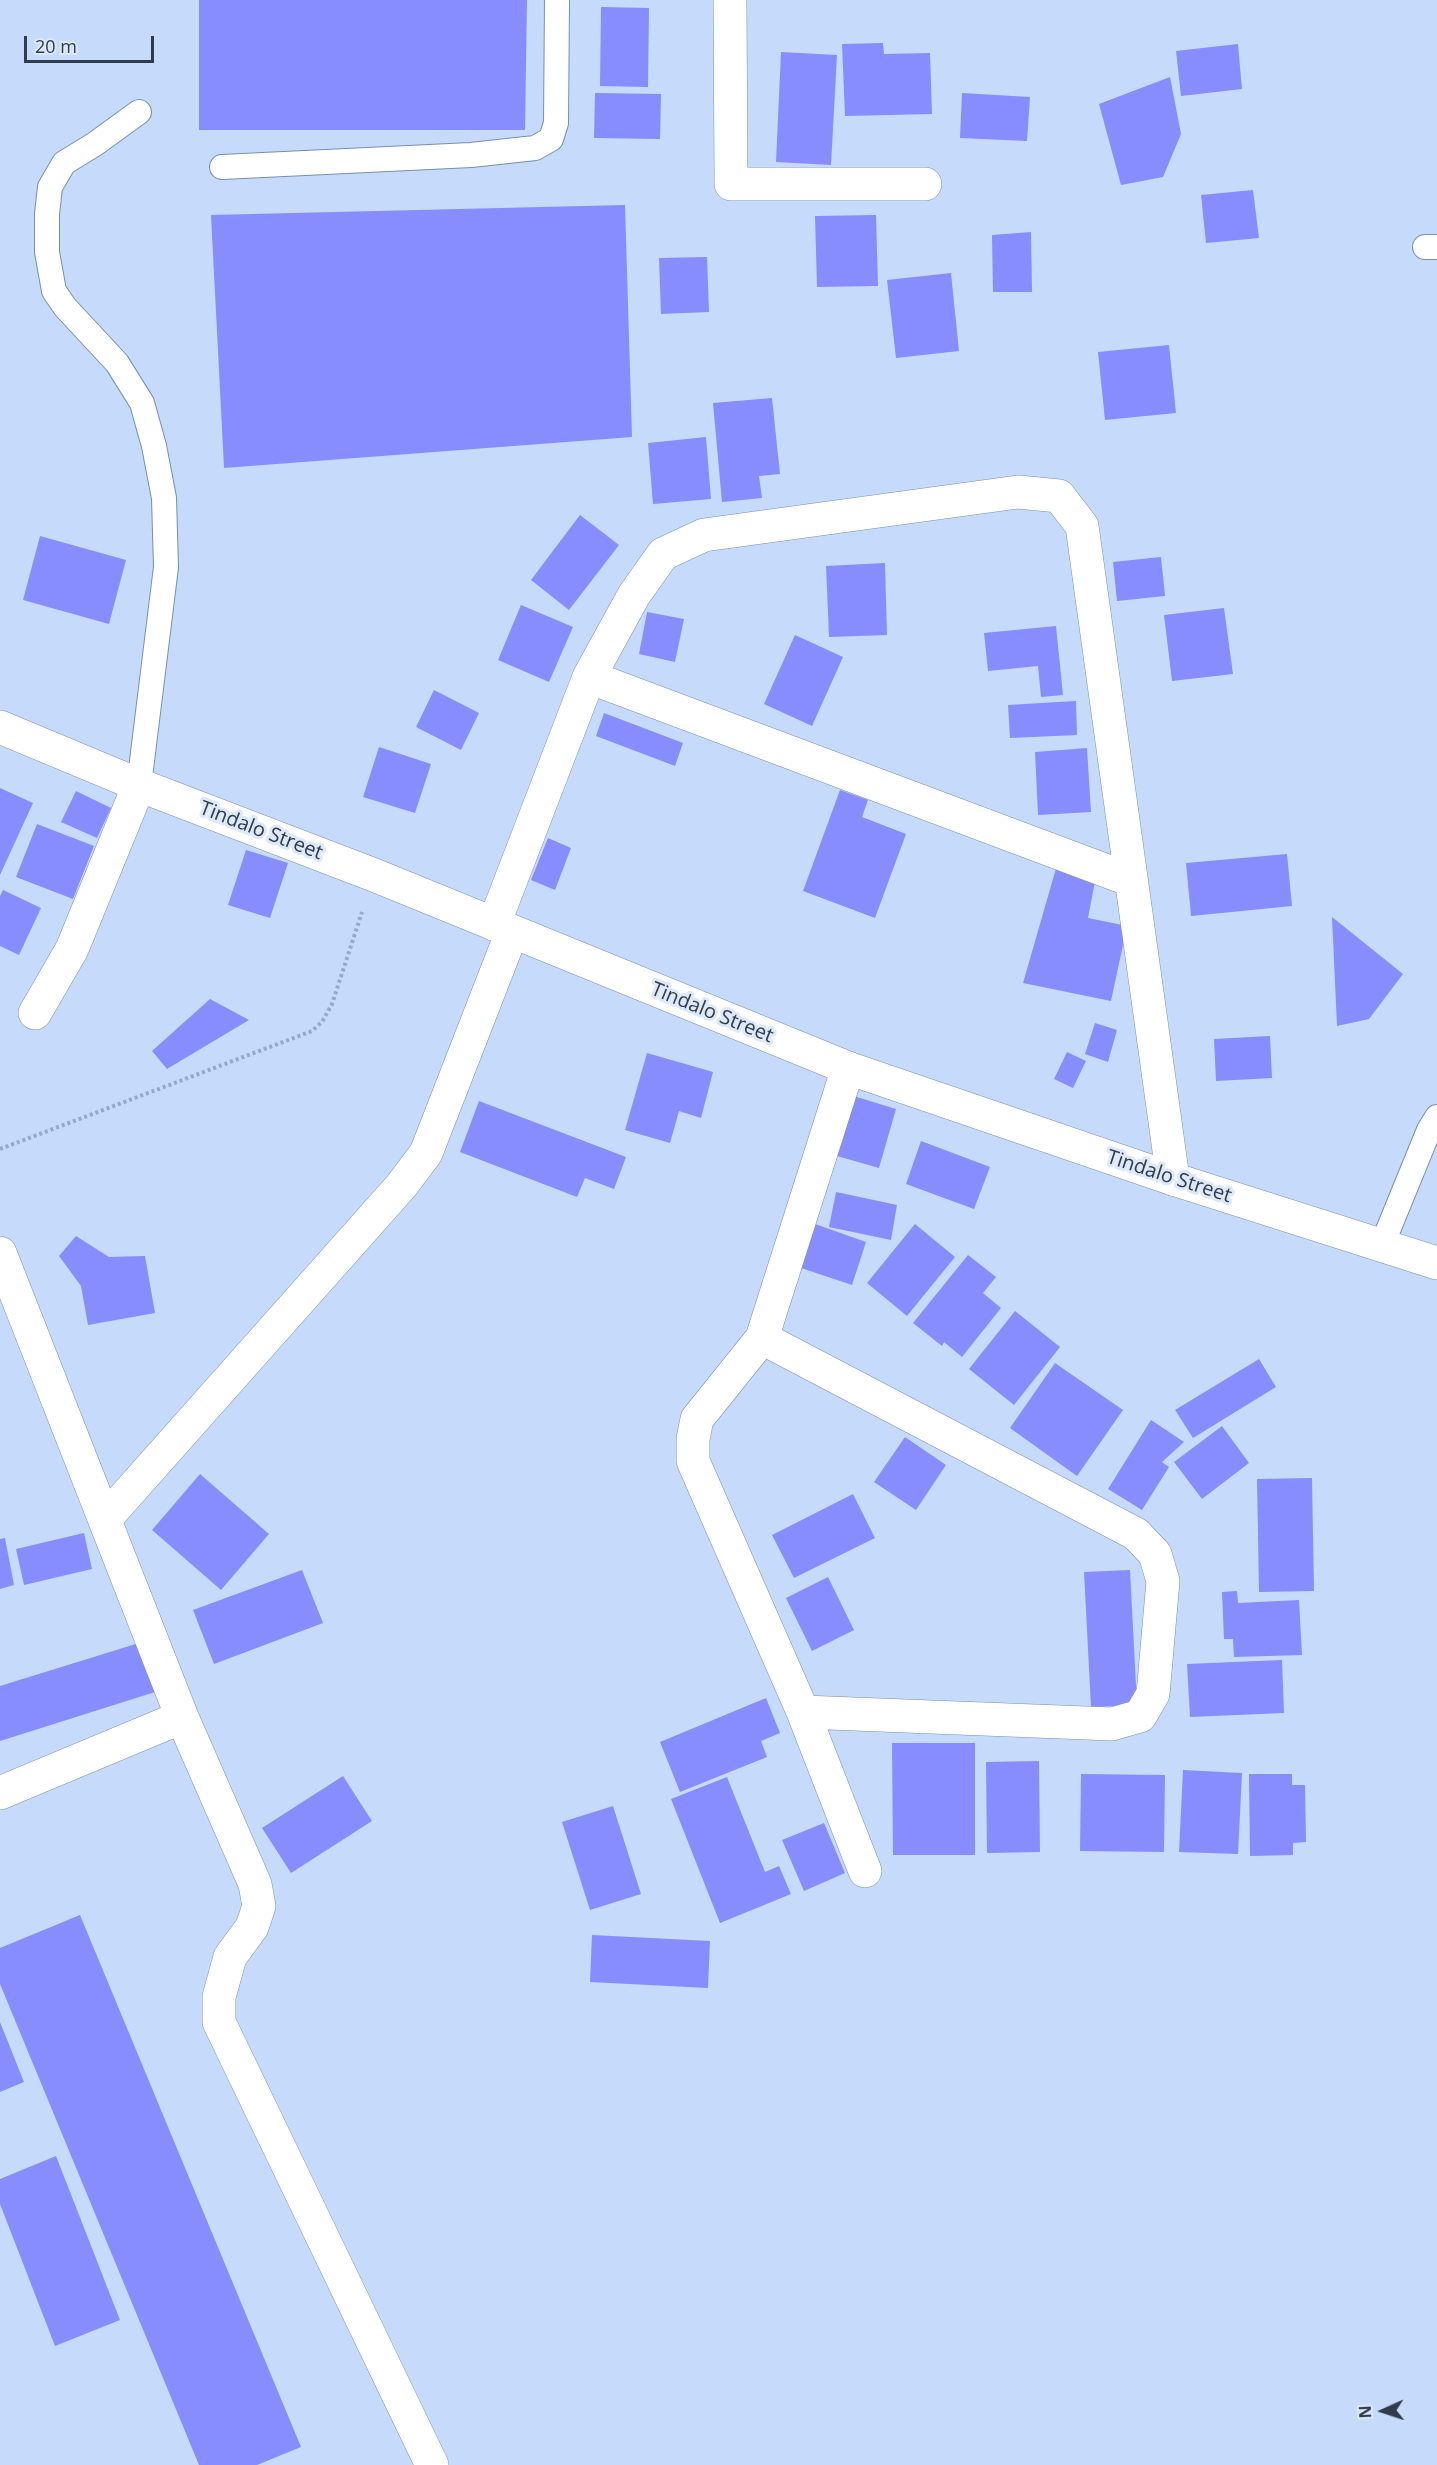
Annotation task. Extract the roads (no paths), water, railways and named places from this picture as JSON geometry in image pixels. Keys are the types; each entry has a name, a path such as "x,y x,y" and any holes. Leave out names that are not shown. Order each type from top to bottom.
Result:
{"street":[{"path":"730,0 731,184 925,184"},
{"path":"106,1518 402,1185 426,1154 589,677 634,595 663,554 704,535 1018,492 1059,496 1082,526 1173,1179"},
{"path":"589,677 1131,880"},
{"name":"Tindalo Street","path":"0,727 139,784 374,874 848,1068 1173,1179 1437,1263"},
{"path":"35,1013 72,948 139,784"},
{"path":"848,1068 762,1338 697,1419 693,1439 693,1461 803,1712 865,1871"},
{"path":"0,1253 183,1717 238,1840 255,1884 259,1906 252,1927 230,1958 219,1997 219,2022 432,2465"},
{"path":"762,1338 1136,1534 1155,1554 1163,1581 1154,1694 1140,1716 1112,1724 803,1712"},
{"path":"0,1793 183,1717"}],"lane":[{"path":"222,167 471,155 534,148 551,139 556,123 557,0"},
{"path":"139,112 64,163 50,187 47,213 47,242 54,291 86,333 117,363 142,403 154,446 164,498 166,567 139,784"},
{"path":"1382,1245 1429,1130 1437,1117"}]}
